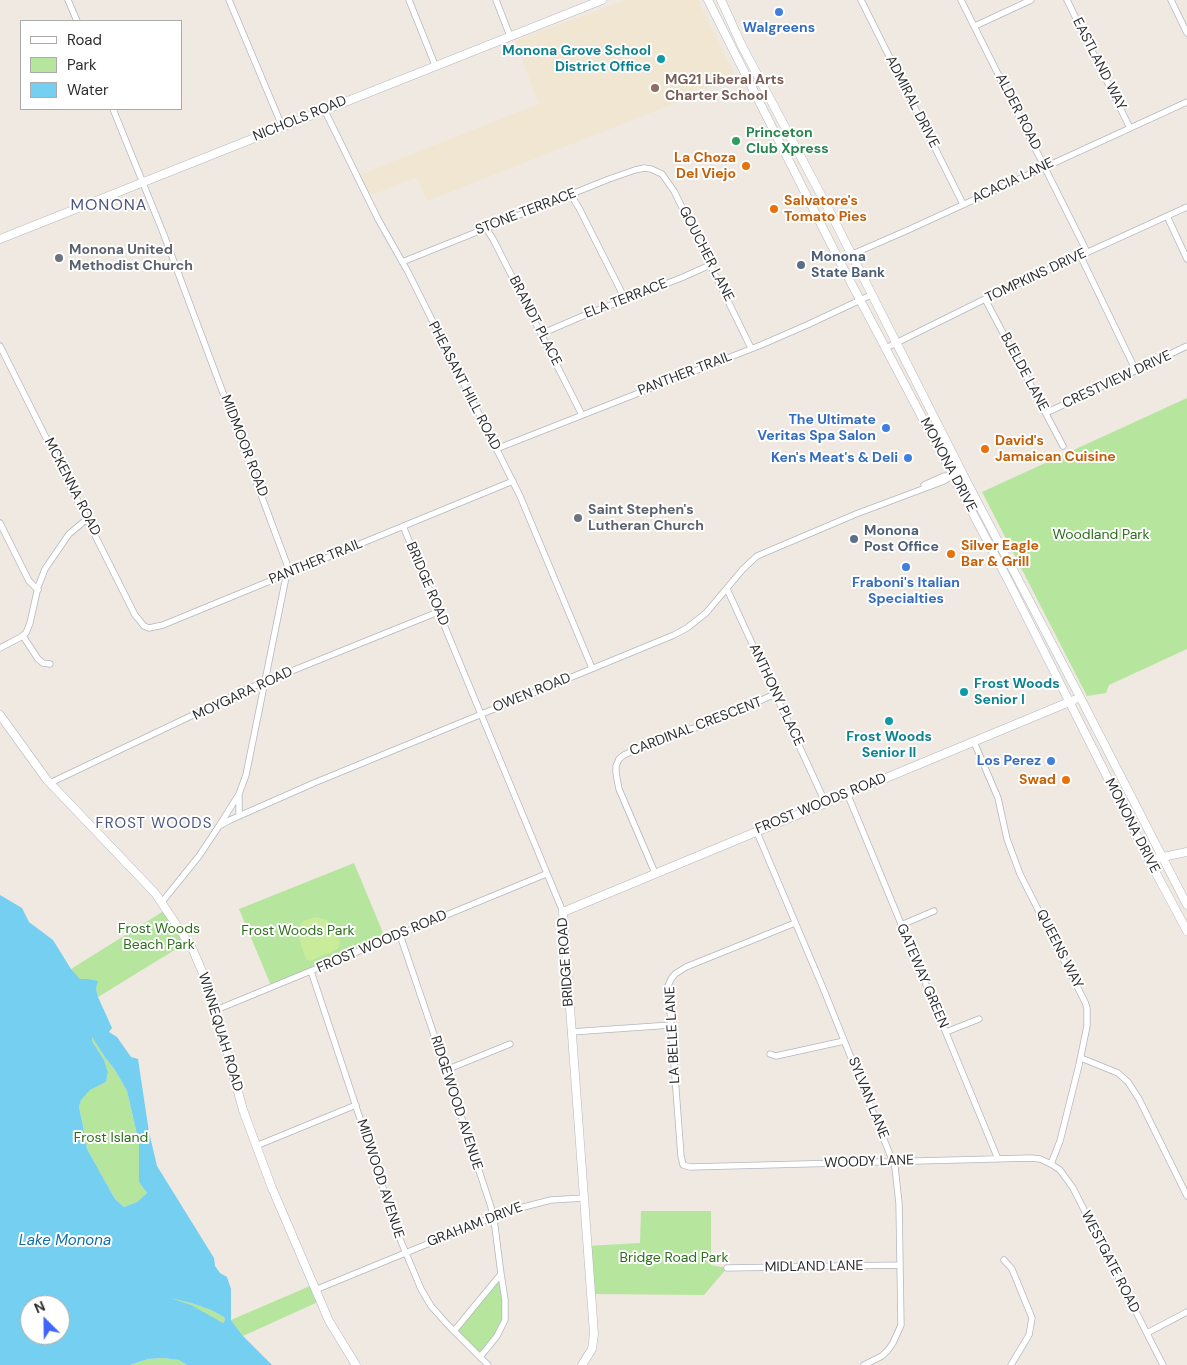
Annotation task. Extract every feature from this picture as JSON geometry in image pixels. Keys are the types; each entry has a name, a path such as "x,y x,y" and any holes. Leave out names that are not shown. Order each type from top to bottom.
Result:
{"street":[{"path":"68,0 77,20"},
{"path":"229,0 282,126"},
{"path":"409,0 435,65"},
{"path":"496,0 510,36"},
{"name":"NICHOLS ROAD","path":"0,239 602,0"},
{"name":"MONONA DRIVE","path":"708,0 839,260 1070,702 1148,860 1187,931"},
{"name":"MONONA DRIVE","path":"721,0 746,53 1187,905"},
{"name":"ADMIRAL DRIVE","path":"861,0 963,204"},
{"name":"ALDER ROAD","path":"962,0 1087,252"},
{"path":"975,26 1031,0"},
{"name":"EASTLAND WAY","path":"1066,0 1130,128"},
{"path":"1170,0 1187,33"},
{"name":"ACACIA LANE","path":"839,260 1187,102"},
{"name":"PHEASANT HILL ROAD","path":"324,109 378,219 402,262 513,481 592,668"},
{"name":"MIDMOOR ROAD","path":"113,110 143,182 288,563 288,573 246,775 239,794 219,826"},
{"name":"STONE TERRACE","path":"402,262 635,170 651,169"},
{"name":"GOUCHER LANE","path":"651,169 662,174 674,192 751,348"},
{"path":"571,195 625,299"},
{"name":"TOMPKINS DRIVE","path":"886,348 985,299 1187,207"},
{"path":"1167,216 1187,259"},
{"name":"BRANDT PLACE","path":"486,228 582,415"},
{"path":"1080,255 1136,370"},
{"name":"ELA TERRACE","path":"541,334 710,265"},
{"name":"PANTHER TRAIL","path":"496,449 802,328 871,295"},
{"name":"BJELDE LANE","path":"985,299 1063,446"},
{"name":"MCKENNA ROAD","path":"0,346 135,615 146,627"},
{"name":"CRESTVIEW DRIVE","path":"1046,413 1187,346"},
{"name":"OWEN ROAD","path":"162,902 219,826 480,714 674,635 687,628 706,613 743,569 757,556 962,470"},
{"name":"PANTHER TRAIL","path":"146,627 154,628 164,625 513,481"},
{"path":"0,648 23,636 30,623 45,570 62,542 76,526 87,519"},
{"path":"0,523 29,581 38,590"},
{"name":"BRIDGE ROAD","path":"402,526 563,912 594,1334 592,1349 582,1365"},
{"name":"ANTHONY PLACE","path":"727,589 825,802"},
{"name":"MOYGARA ROAD","path":"50,783 265,682 438,612"},
{"path":"23,636 40,662 50,664"},
{"name":"CARDINAL CRESCENT","path":"656,873 618,785 616,766 619,759 663,737 706,725 775,694"},
{"name":"FROST WOODS ROAD","path":"563,912 756,830 1080,697"},
{"name":"WINNEQUAH ROAD","path":"0,715 36,767 149,886 162,902 192,948 208,984 243,1110 256,1146 329,1321 356,1365"},
{"name":"QUEENS WAY","path":"974,742 995,791 1007,839 1020,874 1085,1002 1087,1026 1081,1058 1052,1164"},
{"name":"GATEWAY GREEN","path":"847,793 998,1159"},
{"name":"MIDMOOR ROAD","path":"239,794 239,816"},
{"name":"SYLVAN LANE","path":"756,830 844,1041 897,1176 901,1325 888,1350 882,1356 864,1365"},
{"path":"1148,860 1187,852"},
{"name":"FROST WOODS ROAD","path":"216,1010 546,874"},
{"path":"901,925 934,911"},
{"name":"LA BELLE LANE","path":"686,1166 683,1165 681,1156 668,986 675,974 686,967 795,923"},
{"name":"RIDGEWOOD AVENUE","path":"400,935 493,1216 505,1300 505,1320 497,1336 480,1357"},
{"name":"MIDWOOD AVENUE","path":"311,971 405,1253 431,1306 488,1365"},
{"path":"946,1032 979,1019"},
{"path":"572,1032 671,1025"},
{"path":"770,1054 776,1056 844,1041"},
{"path":"446,1070 510,1044"},
{"path":"1081,1058 1118,1073 1128,1082 1187,1196"},
{"path":"256,1146 356,1105"},
{"name":"WOODY LANE","path":"686,1166 1031,1158 1040,1159 1052,1164"},
{"name":"WESTGATE ROAD","path":"1052,1164 1060,1170 1072,1188 1163,1365"},
{"name":"GRAHAM DRIVE","path":"315,1290 493,1216 527,1205 551,1200 584,1198"},
{"path":"1004,1260 1012,1269 1031,1311 1032,1318 1029,1335 1011,1365"},
{"name":"MIDLAND LANE","path":"727,1268 900,1265"},
{"path":"454,1331 500,1274"},
{"path":"1147,1333 1187,1312"}],"shaded area":[{"path":"626,0 698,0 734,73 683,100 427,201 417,177 364,198 354,177 539,104 515,41"}],"green space":[{"name":"Woodland Park","path":"1187,398 1187,649 1109,685 1106,693 1087,696 982,492"},
{"name":"Frost Woods Park","path":"354,863 386,940 272,988 239,909"},
{"name":"Frost Woods Beach Park","path":"167,909 186,943 98,997 96,988 87,979 80,980 71,969"},
{"path":"315,917 327,920 334,926 339,933 340,943 338,949 310,961 306,959 296,930 303,921"},
{"name":"Frost Island","path":"92,1036 127,1091 139,1143 139,1182 147,1193 137,1202 124,1207 115,1199 87,1149 79,1107 81,1099 90,1090 106,1082 108,1072 104,1060 92,1041"},
{"name":"Bridge Road Park","path":"641,1211 711,1211 711,1265 727,1268 704,1295 591,1294 587,1246 640,1243"},
{"path":"501,1274 505,1320 480,1357 454,1331"},
{"path":"310,1286 320,1301 243,1336 231,1320"},
{"path":"162,1296 211,1310 224,1317 225,1320 223,1323"},
{"path":"148,1359 179,1360 187,1365 130,1365"}],"water":[{"name":"Lake Monona","path":"0,895 22,908 29,922 53,940 71,969 80,979 98,981 96,988 98,997 112,1028 109,1032 117,1037 131,1057 138,1059 149,1132 157,1166 214,1258 215,1266 220,1273 227,1277 231,1289 231,1320 243,1336 272,1365 187,1365 179,1360 163,1358 148,1359 130,1365 0,1365","holes":["92,1037 115,1070 127,1091 139,1143 139,1182 147,1193 137,1202 124,1207 115,1199 87,1149 79,1107 81,1100 90,1090 106,1082 108,1072 104,1060 92,1041","170,1298 211,1310 224,1317 225,1320 223,1323 191,1305"]}],"place":[{"name":"Walgreens","path":"779,12"},
{"name":"Monona Grove School District Office","path":"661,59"},
{"name":"MG21 Liberal Arts Charter School","path":"655,88"},
{"name":"Princeton Club Xpress","path":"736,141"},
{"name":"La Choza Del Viejo","path":"746,166"},
{"name":"Salvatore's Tomato Pies","path":"774,209"},
{"name":"Monona United Methodist Church","path":"59,258"},
{"name":"Monona State Bank","path":"801,265"},
{"name":"The Ultimate Veritas Spa Salon","path":"886,428"},
{"name":"David's Jamaican Cuisine","path":"985,449"},
{"name":"Ken's Meat's & Deli","path":"908,458"},
{"name":"Saint Stephen's Lutheran Church","path":"578,518"},
{"name":"Monona Post Office","path":"854,539"},
{"name":"Silver Eagle Bar & Grill","path":"951,554"},
{"name":"Fraboni's Italian Specialties","path":"906,567"},
{"name":"Frost Woods Senior I","path":"964,692"},
{"name":"Frost Woods Senior II","path":"889,721"},
{"name":"Los Perez","path":"1051,761"},
{"name":"Swad","path":"1066,780"}],"district":[{"name":"MONONA","path":"109,206"},
{"name":"FROST WOODS","path":"154,824"}]}
